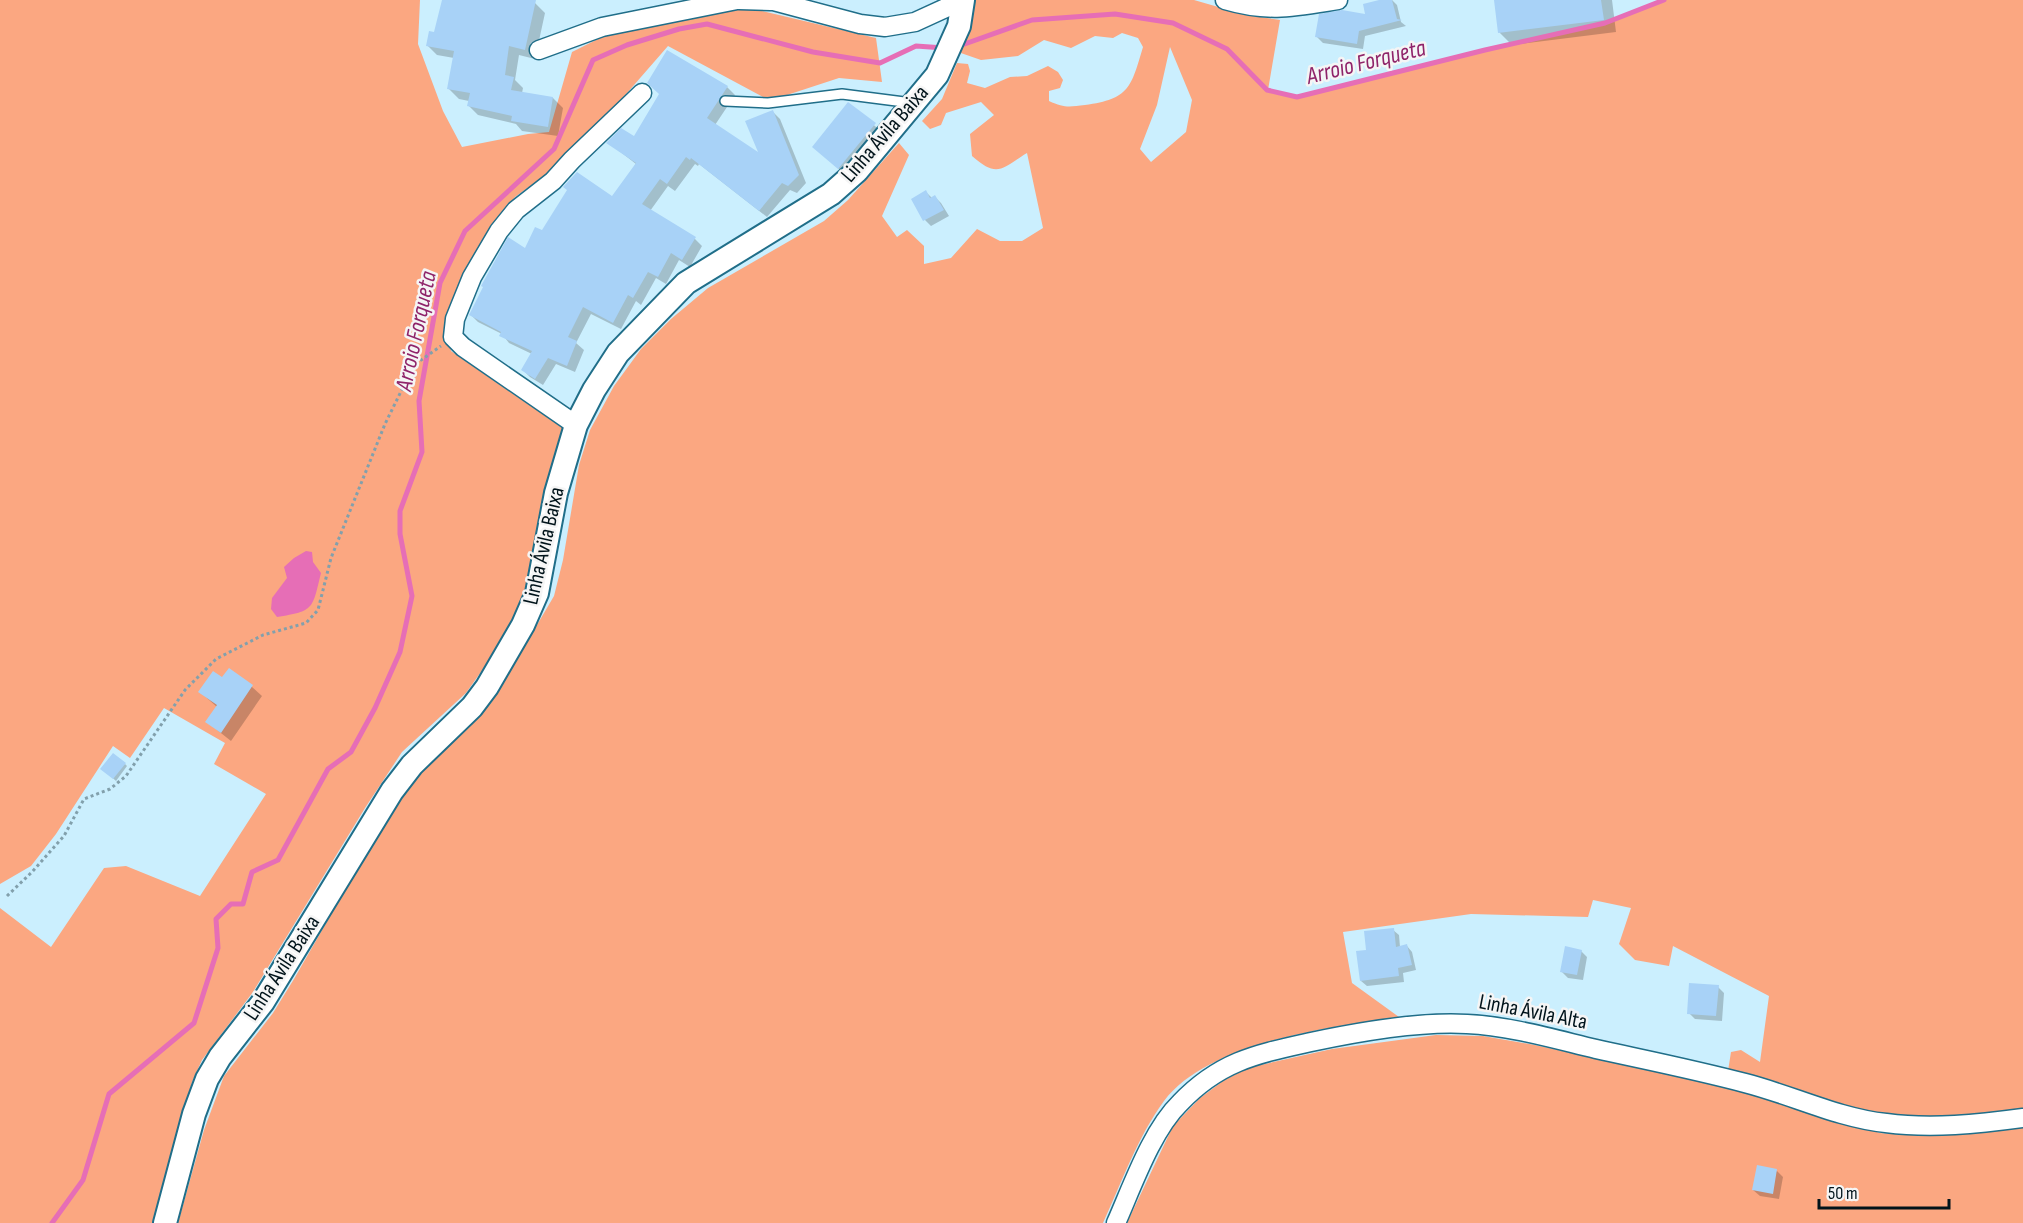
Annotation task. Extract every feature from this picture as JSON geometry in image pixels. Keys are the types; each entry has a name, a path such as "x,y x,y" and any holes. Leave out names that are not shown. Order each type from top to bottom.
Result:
{"street":[{"path":"539,50 602,27 738,0 770,1 860,24 885,27 915,22 963,0"},
{"name":"Linha Ávila Baixa","path":"165,1223 194,1114 207,1079 263,1002 392,791 411,765 472,707 487,687 523,625 537,593 556,493 576,425 594,390 618,353 686,283 831,194 856,171 937,75 959,26 963,0"},
{"path":"1225,0 1243,6 1270,9 1338,0"},
{"path":"576,425 463,347 453,337 455,319 472,277 499,231 510,217 553,181 642,93"},
{"name":"Linha Ávila Alta","path":"1116,1223 1164,1120 1205,1080 1229,1065 1250,1056 1334,1037 1406,1027 1467,1024 1534,1034 1745,1083 1883,1123 1912,1126 1995,1122 2023,1118"}],"lane":[{"path":"725,101 768,103 843,94 915,103"}],"path":[{"path":"7,896 64,836 84,799 110,789 126,776 185,690 216,659 263,635 306,623 318,610 331,558 385,424 414,365 439,348"}],"shaded area":[{"path":"0,0 420,0 418,44 443,111 462,147 549,132 572,52 606,35 737,5 876,38 882,82 839,78 784,96 765,98 668,46 607,116 555,168 515,197 493,227 448,333 451,351 567,431 528,581 510,631 466,693 402,752 365,808 253,992 202,1060 192,1082 153,1223 0,1223 0,908 51,947 104,868 126,866 200,896 266,794 214,764 225,743 164,708 130,758 113,746 56,834 31,866 0,884"},
{"path":"975,0 1194,0 1246,15 1280,20 1268,90 1297,97 1605,23 1657,3 1658,0 2023,0 2023,1111 1916,1120 1860,1112 1728,1071 1731,1052 1741,1050 1760,1062 1769,996 1673,946 1669,966 1635,960 1619,944 1631,908 1593,900 1588,917 1471,914 1343,932 1352,983 1399,1017 1307,1032 1273,1041 1240,1051 1210,1064 1184,1081 1164,1101 1146,1129 1103,1223 178,1223 204,1130 224,1076 273,1013 395,803 423,769 491,703 554,596 563,560 579,465 590,430 614,386 641,349 671,319 708,288 824,221 848,200 899,143 909,155 882,216 897,237 907,230 924,246 924,264 951,258 977,229 1000,241 1022,241 1043,228 1027,153 1000,169 988,167 972,156 970,134 994,115 981,102 946,113 941,125 930,129 922,121 942,99 957,63 968,64 970,71 967,83 985,88 1010,77 1027,76 1048,66 1058,72 1063,80 1060,88 1049,91 1049,101 1063,106 1075,106 1100,102 1120,95 1131,81 1143,47 1138,38 1122,33 1113,38 1095,36 1071,48 1044,40 1018,56 981,60 958,52 973,17","holes":["1170,47 1192,100 1186,132 1151,162 1140,149 1157,105"]},
{"path":"306,551 312,552 313,562 321,573 313,601 310,606 299,613 277,617 271,609 272,598 287,578 284,567"},
{"path":"1436,1035 1483,1036 1535,1045 1738,1090 1880,1133 1907,1135 2023,1127 2023,1223 1127,1223 1173,1126 1200,1098 1223,1081 1247,1068 1332,1049"}],"building":[{"path":"442,0 536,0 525,50 509,46 505,75 514,77 511,90 553,97 548,127 511,121 512,116 467,106 470,93 447,89 454,51 426,46 429,31 434,32"},
{"path":"1392,0 1397,19 1402,20 1359,31 1357,44 1315,37 1319,14 1342,10 1365,14 1363,4"},
{"path":"1494,0 1601,0 1604,20 1498,33"},
{"path":"667,50 728,86 707,118 758,152 745,121 773,110 799,175 788,186 782,183 759,211 691,158 690,160 686,157 667,184 660,179 642,204 696,237 682,260 671,253 658,277 648,272 633,298 628,295 613,323 583,307 568,337 577,341 567,366 548,358 535,379 521,370 532,351 499,336 501,332 469,315 483,287 481,286 508,237 525,248 535,227 542,230 567,190 563,187 577,172 612,196 636,163 606,143 621,128 634,136 659,94 647,83"},
{"path":"848,102 876,123 838,169 812,147"},
{"path":"926,190 930,198 935,195 944,210 923,221 911,199"},
{"path":"229,668 253,685 221,733 205,722 217,705 198,692 213,671 222,677"},
{"path":"113,753 126,763 113,779 100,769"},
{"path":"1394,928 1396,947 1407,944 1412,965 1398,968 1399,976 1360,981 1356,951 1366,950 1364,931"},
{"path":"1565,946 1582,950 1577,975 1560,972"},
{"path":"1689,983 1719,985 1716,1016 1687,1014"},
{"path":"1757,1165 1777,1169 1773,1194 1752,1190"}],"waterway":[{"name":"Arroio Forqueta","path":"959,46 1032,20 1115,14 1173,23 1227,49 1267,90 1297,97 1605,23 1664,0"},
{"name":"Arroio Forqueta","path":"52,1223 83,1180 109,1094 194,1023 218,948 216,919 231,904 243,904 252,872 278,860 328,769 351,752 375,708 400,652 412,596 400,534 400,511 422,452 419,401 440,283 465,231 554,149 593,60 627,45 679,29 707,24 813,52 880,63 916,46 944,48"}]}
